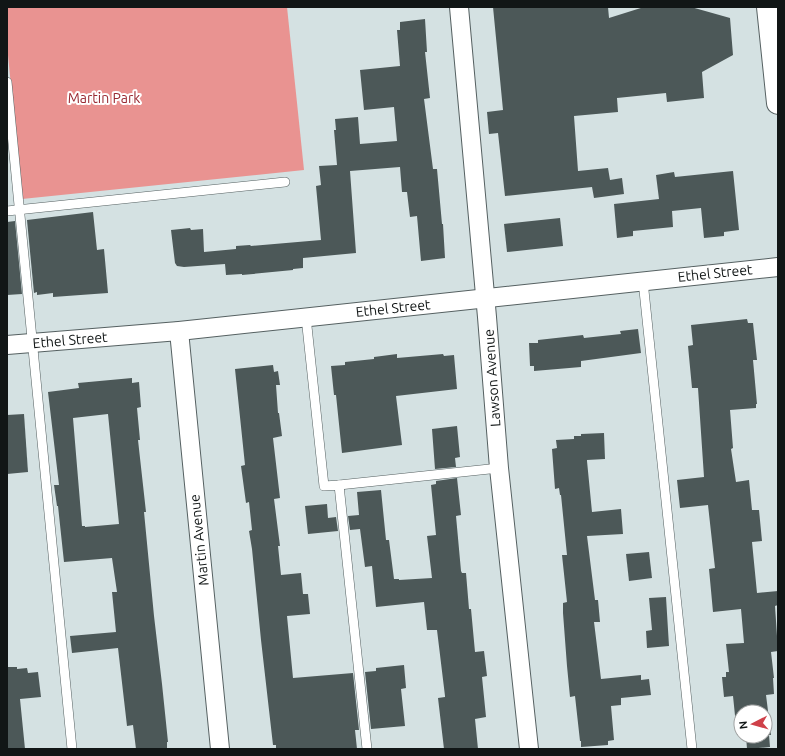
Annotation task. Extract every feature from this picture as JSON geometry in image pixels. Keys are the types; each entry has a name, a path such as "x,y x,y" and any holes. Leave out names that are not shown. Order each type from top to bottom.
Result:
{"street":[{"name":"Lawson Avenue","path":"459,7 499,468 529,749"},
{"path":"768,7 778,103"},
{"name":"Ethel Street","path":"7,345 179,331 778,267"},
{"name":"Martin Avenue","path":"179,331 220,749"}],"lane":[{"path":"7,82 72,749"},
{"path":"7,211 284,182"},
{"path":"643,281 692,749"},
{"path":"306,317 324,486 499,468"},
{"path":"339,485 367,749"}],"green space":[{"name":"Martin Park","path":"7,7 287,7 304,170 22,199 7,45"}],"building":[{"path":"493,7 608,7 609,18 644,7 691,7 730,18 733,55 702,72 704,98 667,102 666,93 617,98 618,112 574,116 578,171 608,168 610,180 622,178 624,194 594,198 592,187 505,196 498,133 489,134 487,112 503,110"},
{"path":"425,19 427,52 425,52 430,98 424,99 433,169 437,169 445,258 421,261 417,216 410,217 407,192 402,192 400,167 350,171 356,253 303,258 303,268 242,275 226,275 225,264 184,267 177,266 175,263 171,230 190,228 191,230 203,229 204,252 236,249 236,246 321,240 316,186 321,185 319,166 337,165 334,130 336,130 335,119 358,117 360,144 397,141 394,107 364,110 360,70 400,66 397,30 400,30 400,22"},
{"path":"733,171 739,230 724,232 724,236 704,238 701,208 672,211 673,227 633,231 633,236 617,238 614,204 659,199 656,175 674,172 675,177"},
{"path":"93,212 97,250 104,249 108,293 53,297 53,293 37,295 37,292 34,293 27,220"},
{"path":"560,218 563,246 507,252 504,224"},
{"path":"15,221 22,294 7,295 7,222"},
{"path":"747,319 748,323 753,323 757,360 753,360 757,404 756,408 730,410 733,448 731,449 736,482 749,480 752,510 759,510 762,541 752,542 757,593 778,591 778,605 775,606 778,651 771,652 774,694 766,695 767,704 734,704 733,696 724,697 722,677 726,677 726,672 729,672 726,644 744,643 741,609 713,612 709,569 715,568 708,505 680,508 677,480 704,477 698,388 692,388 688,346 693,345 691,325"},
{"path":"638,329 641,353 581,361 581,367 534,371 534,366 530,366 529,343 538,343 538,340 583,335 584,338 621,334 620,331"},
{"path":"397,354 397,358 443,354 444,356 454,355 457,389 396,396 402,445 342,453 336,395 334,395 331,366 345,365 345,362 374,359 374,357"},
{"path":"273,365 274,372 278,371 280,385 276,385 278,413 282,436 273,438 280,498 274,499 280,546 278,546 281,575 301,573 303,594 308,594 310,614 287,616 293,678 353,673 359,730 355,730 357,749 276,749 276,745 273,745 249,531 252,530 249,502 246,503 241,466 245,465 235,369"},
{"path":"132,378 132,383 139,382 141,407 137,408 140,440 138,440 146,512 144,512 154,616 168,742 167,749 136,749 133,725 127,726 118,648 72,653 70,636 116,632 112,592 117,592 112,558 64,562 58,506 54,485 59,485 48,392 79,388 78,383","holes":["108,414 119,524 82,526 73,418"]},
{"path":"24,414 28,472 7,474 7,415"},
{"path":"457,426 460,457 455,458 456,467 435,469 432,429"},
{"path":"604,433 605,459 587,460 592,512 621,509 623,534 587,536 595,600 598,600 600,622 594,622 601,679 641,675 641,680 649,679 651,695 621,698 621,705 611,706 614,740 608,741 608,745 581,747 575,696 570,697 563,613 563,603 567,602 562,555 567,555 561,495 559,488 555,489 552,449 557,448 556,440 574,439 574,436 581,436 581,434"},
{"path":"457,478 461,515 456,516 461,571 462,573 466,573 475,652 484,651 487,676 482,677 486,717 475,719 478,749 444,749 438,698 445,696 437,630 427,630 424,602 376,607 372,566 365,567 360,529 350,530 348,516 359,515 357,492 381,490 386,540 389,540 394,579 432,578 427,536 436,535 431,485 436,484 436,481"},
{"path":"327,504 328,518 336,517 338,531 308,534 305,506"},
{"path":"649,552 652,578 629,581 626,554"},
{"path":"666,597 669,646 647,648 646,631 652,630 649,598"},
{"path":"404,665 406,688 401,689 405,726 371,729 365,672 376,671 376,668"},
{"path":"7,667 17,667 17,669 27,668 28,673 38,672 41,697 20,699 25,749 7,749"},
{"path":"747,744 770,744 770,747 747,749"}]}
